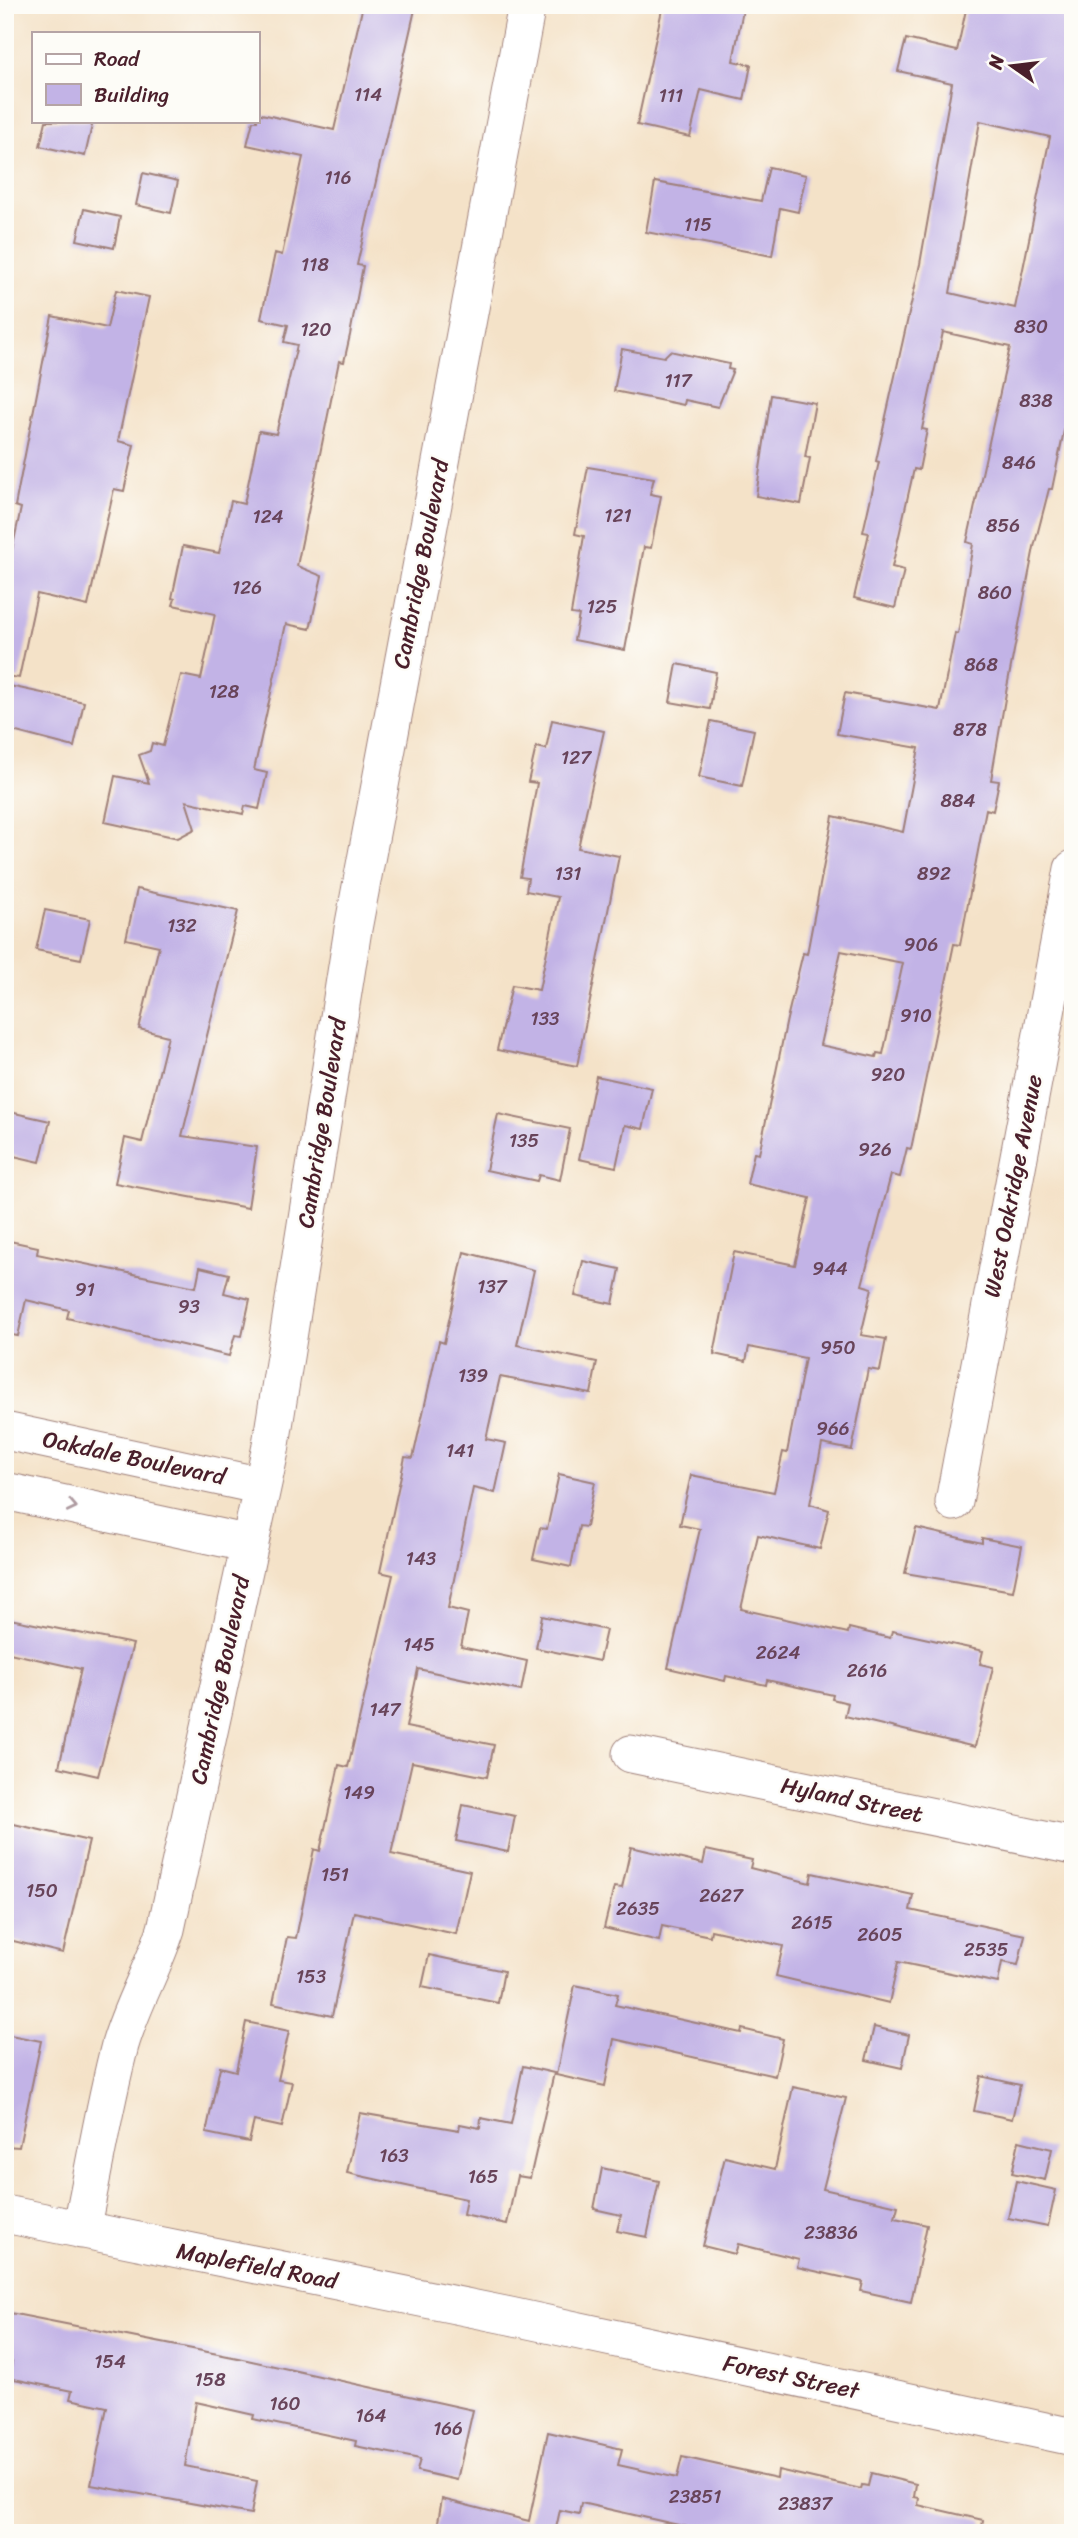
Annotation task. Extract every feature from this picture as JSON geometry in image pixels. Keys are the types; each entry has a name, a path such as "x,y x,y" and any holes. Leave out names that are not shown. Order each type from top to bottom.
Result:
{"street":[{"name":"Cambridge Boulevard","path":"81,2230 120,2046 131,2012 166,1929 262,1486 292,1322 353,929 527,5"},
{"name":"West Oakridge Avenue","path":"954,1502 1073,869"},
{"name":"Oakdale Boulevard","path":"5,1431 262,1486"},
{"path":"5,1491 250,1544"},
{"name":"Hyland Street","path":"631,1754 1073,1846"},
{"name":"Maplefield Road","path":"5,2214 510,2316"},
{"name":"Forest Street","path":"510,2316 1073,2437"}],"building":[{"path":"363,5 416,5 357,265 363,266 350,335 344,362 339,361 297,566 322,576 310,629 286,624 254,770 267,773 259,809 245,806 243,814 186,801 195,829 178,838 105,822 115,776 149,783 139,755 150,751 152,743 163,746 181,675 201,679 215,614 173,605 175,599 172,598 183,546 219,553 231,501 244,504 259,431 276,434 297,345 284,342 288,325 261,319 275,253 282,255 303,157 247,145 253,122 259,122 259,113 334,130"},
{"path":"663,5 744,5 733,61 751,65 744,100 701,90 690,137 637,125"},
{"path":"967,5 1073,5 1073,337 1063,390 1072,392 1052,489 1049,489 1034,547 1007,687 991,780 999,781 993,811 986,809 960,945 954,944 911,1149 907,1148 900,1177 891,1175 862,1285 872,1288 861,1335 886,1339 880,1371 868,1369 852,1450 822,1444 810,1504 829,1510 820,1549 758,1535 741,1609 848,1633 849,1628 890,1638 892,1631 983,1651 980,1664 993,1667 975,1747 845,1716 848,1703 832,1699 833,1695 767,1680 766,1685 726,1676 725,1681 668,1668 700,1529 680,1525 691,1475 774,1492 783,1452 787,1453 805,1358 749,1347 746,1361 714,1354 734,1252 795,1265 810,1198 747,1184 754,1153 759,1154 803,953 807,954 833,816 903,832 919,748 837,734 845,693 940,710 955,633 958,634 973,544 967,542 1010,347 943,332 922,429 927,430 919,470 914,469 892,567 904,570 895,608 854,598 869,533 863,532 879,462 876,461 920,264 952,83 898,71 906,39 957,51","holes":["980,121 1050,137 1015,308 950,293","841,951 903,963 883,1054 877,1053 876,1057 820,1045"]},
{"path":"46,122 93,122 85,156 40,146"},
{"path":"769,167 806,175 798,212 780,208 772,256 646,232 655,182 761,201"},
{"path":"143,173 178,181 171,213 136,205"},
{"path":"84,209 120,217 114,248 77,240"},
{"path":"116,290 149,297 118,441 134,445 124,491 114,489 88,606 37,594 19,678 5,676 5,583 21,508 15,506 52,316 107,328"},
{"path":"622,349 664,357 670,351 729,364 728,369 733,370 718,407 685,400 684,405 614,391"},
{"path":"771,395 815,403 805,457 810,458 801,504 756,496"},
{"path":"588,467 654,478 650,494 661,496 651,548 644,547 625,650 574,640 579,615 571,614 584,536 575,534"},
{"path":"677,664 716,672 710,709 670,702"},
{"path":"5,685 84,702 74,747 5,729"},
{"path":"552,720 604,731 578,848 619,856 577,1066 497,1050 512,985 539,990 558,897 526,891 528,878 520,877 537,783 528,782 536,747 546,749"},
{"path":"711,721 754,730 742,786 699,777"},
{"path":"137,889 238,911 182,1136 257,1147 248,1208 115,1183 125,1138 142,1142 168,1036 139,1029 159,946 126,939"},
{"path":"45,910 90,919 81,959 36,950"},
{"path":"596,1076 652,1088 643,1129 625,1125 616,1167 579,1159"},
{"path":"10,1112 50,1121 40,1162 5,1154"},
{"path":"498,1114 570,1129 560,1180 539,1175 537,1181 486,1170"},
{"path":"5,1240 38,1247 37,1254 196,1287 200,1267 229,1274 224,1293 250,1299 242,1336 235,1335 229,1356 67,1318 69,1310 26,1300 18,1336 5,1334"},
{"path":"464,1252 534,1270 517,1345 597,1362 591,1394 500,1377 486,1439 506,1443 495,1493 473,1488 448,1608 468,1613 461,1647 527,1661 521,1691 418,1669 406,1727 494,1745 487,1777 412,1762 391,1854 470,1871 456,1934 354,1912 332,2016 273,2003 287,1937 296,1938 314,1849 320,1851 339,1765 348,1767 393,1575 380,1572 405,1457 413,1458 439,1341 444,1343"},
{"path":"583,1261 620,1269 613,1304 575,1296"},
{"path":"559,1474 595,1482 586,1527 579,1526 571,1567 533,1559 540,1528 547,1529"},
{"path":"916,1528 982,1543 982,1538 1022,1546 1013,1591 905,1573"},
{"path":"542,1616 606,1630 599,1661 536,1648"},
{"path":"5,1618 133,1644 98,1776 59,1767 81,1669 5,1652"},
{"path":"463,1805 515,1816 508,1852 456,1841"},
{"path":"5,1822 89,1841 63,1953 5,1939"},
{"path":"631,1847 703,1864 706,1850 752,1860 750,1868 810,1883 812,1873 913,1895 910,1910 1025,1935 1018,1965 1002,1962 998,1983 898,1962 889,2003 776,1976 783,1946 711,1930 710,1936 662,1926 659,1941 604,1928 614,1887 622,1888"},
{"path":"429,1955 504,1971 498,2003 422,1987"},
{"path":"575,1985 618,1994 615,2005 741,2033 742,2029 783,2039 775,2076 614,2039 605,2086 556,2075"},
{"path":"246,2022 289,2031 278,2080 292,2082 282,2127 254,2121 249,2142 206,2133 220,2067 236,2071"},
{"path":"874,2027 909,2035 902,2068 866,2060"},
{"path":"5,2034 41,2041 19,2147 5,2146"},
{"path":"523,2066 554,2073 530,2178 517,2176 507,2224 463,2215 466,2199 347,2173 360,2113 459,2130 460,2124 480,2128 481,2118 511,2124"},
{"path":"981,2076 1020,2085 1012,2119 974,2111"},
{"path":"793,2087 846,2098 823,2189 898,2206 895,2218 927,2225 911,2302 861,2291 863,2282 797,2267 799,2259 738,2244 735,2254 703,2246 725,2157 775,2169"},
{"path":"1019,2141 1052,2149 1045,2180 1012,2173"},
{"path":"602,2168 659,2181 647,2237 617,2231 621,2215 594,2209"},
{"path":"1016,2181 1056,2190 1048,2226 1008,2218"},
{"path":"5,2312 238,2358 473,2410 457,2480 417,2471 420,2459 355,2446 356,2441 253,2419 254,2415 196,2402 185,2466 257,2481 251,2514 91,2485 107,2407 70,2399 72,2391 9,2378 12,2362 5,2360"},
{"path":"548,2432 622,2449 618,2465 677,2478 682,2457 777,2478 778,2470 861,2489 862,2485 868,2486 871,2473 916,2484 914,2497 919,2498 918,2505 983,2520 981,2533 753,2533 717,2525 714,2533 581,2503 579,2514 560,2510 555,2533 436,2533 442,2499 529,2521"}]}
